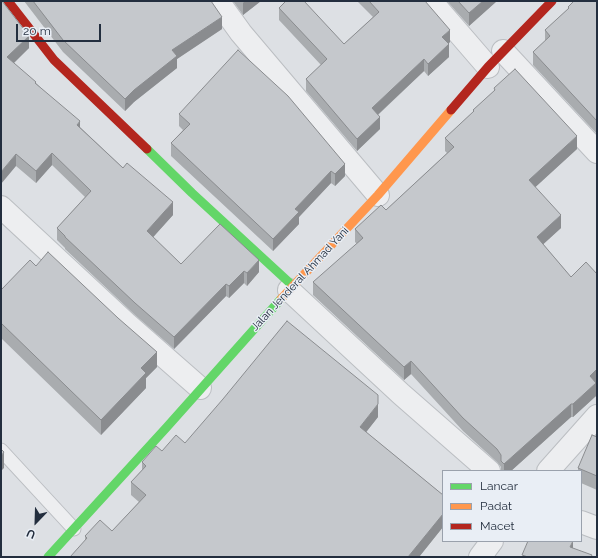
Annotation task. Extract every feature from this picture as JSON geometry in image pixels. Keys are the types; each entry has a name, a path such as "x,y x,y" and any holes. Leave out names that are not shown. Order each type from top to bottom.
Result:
{"main road":[{"path":"8,1 54,60 291,288"},
{"name":"Jalan Jenderal Ahmad Yani","path":"48,557 291,288 378,195 488,67 552,1"}],"street":[{"path":"218,1 241,33 378,195"},
{"path":"431,1 488,67"},
{"path":"504,51 597,152"},
{"path":"1,207 127,324 200,388"},
{"path":"291,288 401,394 488,470"},
{"path":"549,470 597,416"},
{"path":"582,522 597,528"},
{"path":"480,557 491,542"}],"lane":[{"path":"1,450 74,529"}],"building":[{"path":"1,1 29,36 7,57 80,121 77,125 123,168 127,163 173,202 147,231 181,264 220,224 259,260 247,273 244,271 229,286 226,284 174,337 135,303 57,228 91,191 52,153 36,171 16,154 1,172"},
{"path":"33,1 211,1 222,17 172,50 177,56 134,90 125,99 63,40"},
{"path":"286,1 304,1 344,44 379,12 369,1 425,1 450,30 442,37 449,44 428,64 424,59 372,108 380,117 357,139 306,79 327,59 279,8"},
{"path":"458,1 483,1 469,13"},
{"path":"574,1 597,1 597,121 533,52 550,36 545,30 569,8 568,7"},
{"path":"238,50 288,96 345,164 335,174 331,171 295,209 299,212 273,239 171,143 190,124 179,114"},
{"path":"515,69 577,136 529,180 561,215 537,237 571,277 586,262 597,274 597,369 590,376 596,383 504,464 501,461 501,455 497,449 463,418 411,361 404,367 313,282 363,238 355,229 381,205 386,210 454,147 445,138 495,90 494,88"},
{"path":"48,252 118,318 157,352 141,368 146,373 101,420 1,323 1,290 30,260 36,266"},
{"path":"287,321 378,395 378,404 360,427 442,494 442,515 408,557 70,557 87,538 85,536 100,520 112,531 146,495 131,482 146,466 142,462 156,446 162,451 176,435 185,443"},
{"path":"592,435 597,437 597,476 578,468"},
{"path":"1,449 4,452 1,456"},
{"path":"528,542 572,542 570,547 592,555 591,557 528,557 522,555"}],"traffic: fast":[{"path":"147,149 192,193 293,286"},
{"path":"48,557 281,299"}],"traffic: slow":[{"path":"281,299 378,195 451,110"}],"traffic: jam":[{"path":"8,1 54,60 147,149"},
{"path":"451,110 488,67 552,1"}]}
